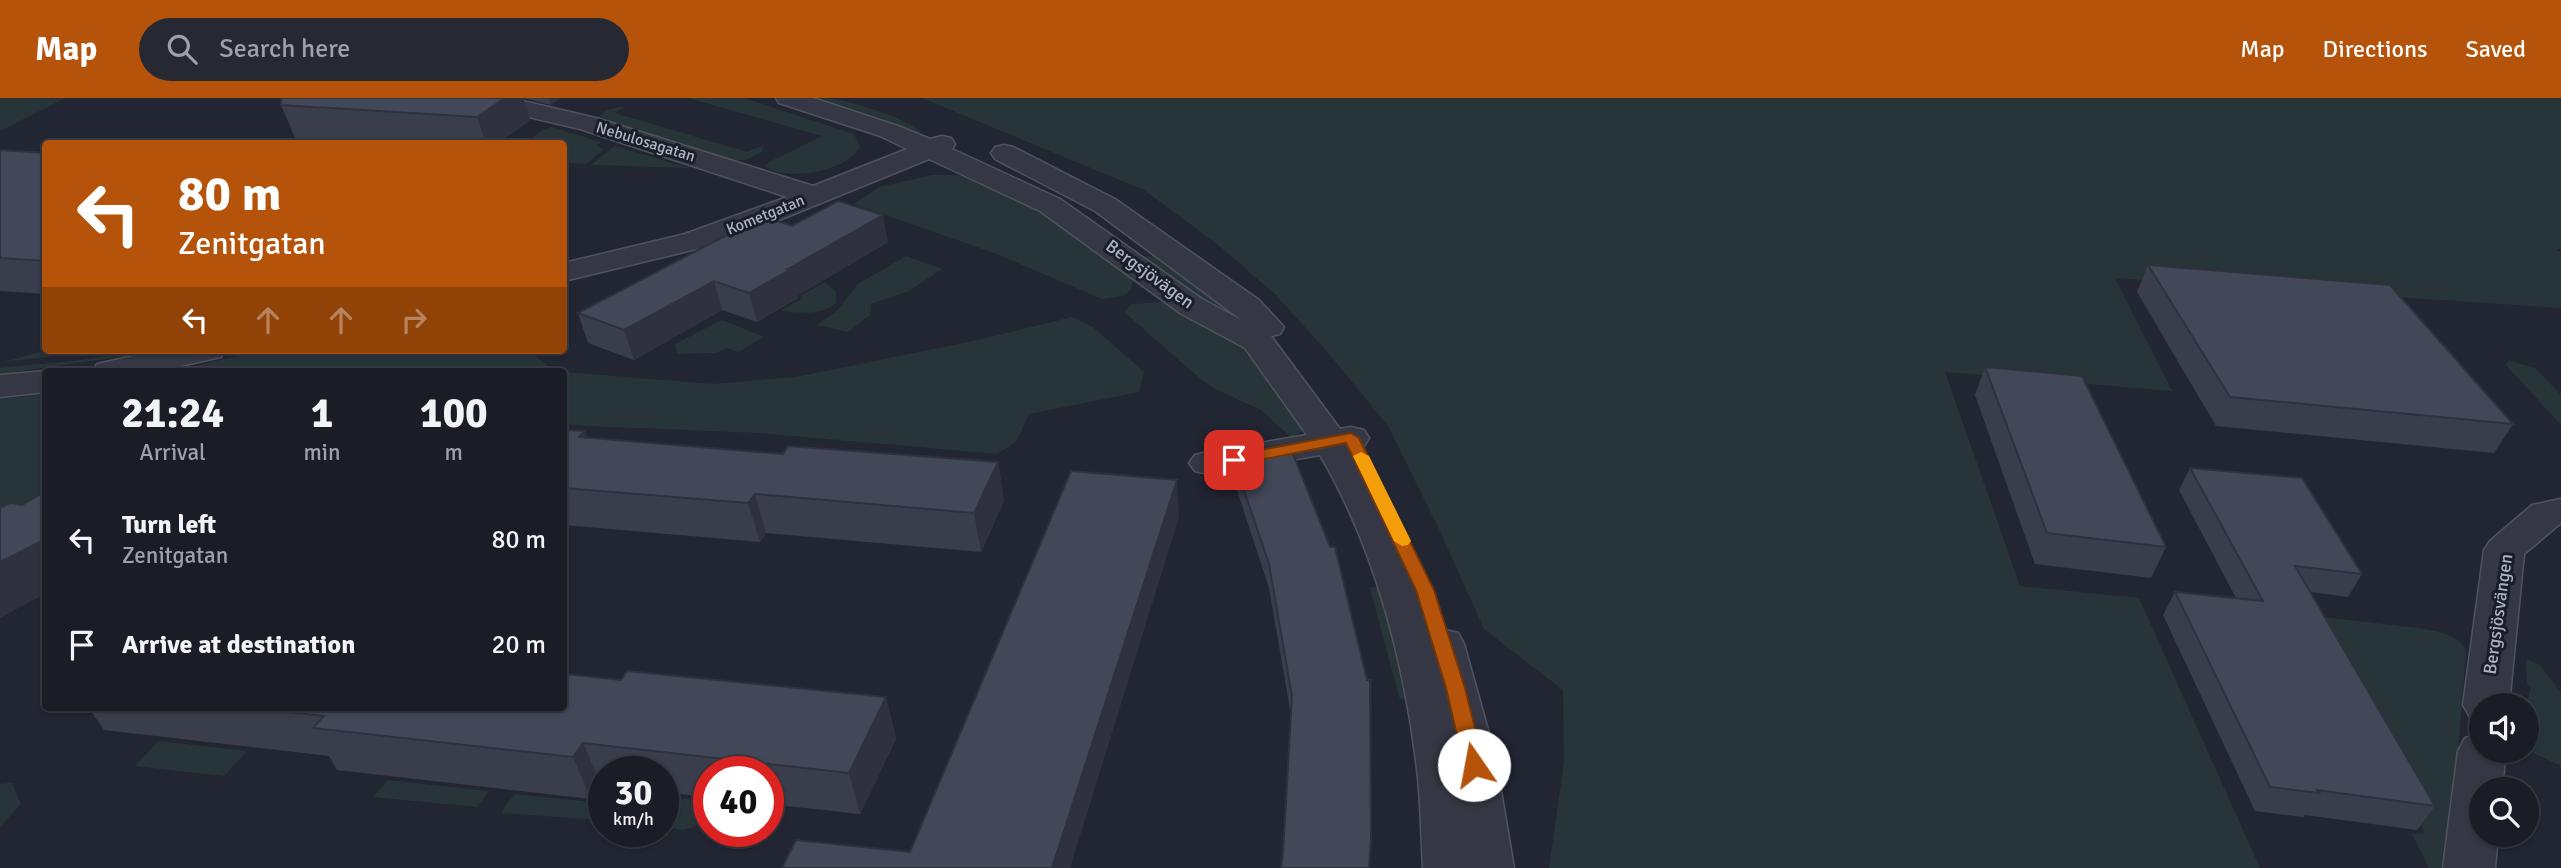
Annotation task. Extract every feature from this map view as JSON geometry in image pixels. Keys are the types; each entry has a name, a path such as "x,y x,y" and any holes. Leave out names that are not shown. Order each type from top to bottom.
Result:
{"street":[{"name":"Nebulosagatan","path":"477,98 587,123 811,195"},
{"name":"Bergsjövägen","path":"788,98 889,131 1012,185 1050,205 1191,306 1257,341 1341,440 1400,592 1428,686 1443,779 1449,868"},
{"name":"Bergsjövägen","path":"854,98 961,135 1054,176 1105,205 1248,307 1266,324 1310,377 1341,440 1425,590 1469,740 1483,814 1488,868"},
{"name":"Kometgatan","path":"567,271 694,241 961,135"},
{"path":"123,368 190,354"},
{"path":"0,386 42,381"},
{"path":"1208,463 1341,440"},
{"name":"Bergsjösvängen","path":"2487,693 2504,550 2546,514 2561,511"},
{"path":"2469,868 2481,763"}],"shaded area":[{"path":"0,98 65,98 0,131"},
{"path":"688,98 744,98 854,134 860,147 843,162 816,172 787,174 775,171 766,166 769,162 822,136"},
{"path":"808,98 836,99 870,108 909,124 923,136"},
{"path":"922,98 2561,98 2561,249 2557,249 2561,253 2561,308 2115,278 2172,391 1945,372 2020,586 2139,598 2260,868 1549,868 1564,763 1563,690 1484,629 1440,531 1388,426 1330,355 1275,294 1217,244 1144,190"},
{"path":"626,106 615,113 747,152 764,145 762,151 746,160 735,160 598,118 606,110"},
{"path":"551,127 601,142 596,145 603,150 586,164 567,163 567,140 529,140"},
{"path":"615,146 689,168 591,165"},
{"path":"932,175 969,178 1009,194 1032,207 1079,236 1119,266 1133,279 1131,290 1123,296 1102,299 997,254 854,204 879,187"},
{"path":"906,256 942,269 909,291 871,304 870,315 848,332 817,325 837,311 858,284"},
{"path":"1154,256 1207,295 1246,316 1244,326 1202,305 1144,257"},
{"path":"825,282 836,292 836,303 830,307 810,313 780,311 802,298 799,296"},
{"path":"1163,302 1237,336 1305,421 1302,431 1292,438 1261,410 1215,389 1124,312 1131,304"},
{"path":"1072,317 1093,327 1144,372 1139,392 1029,414 1016,442 997,454 758,433 567,425 567,372 713,384 796,377 978,340"},
{"path":"722,320 764,337 738,352 727,348 716,353 677,354 675,344"},
{"path":"42,352 42,354 73,354 4,362"},
{"path":"118,354 141,354 0,374 0,368"},
{"path":"253,354 534,354 550,368 188,368"},
{"path":"2508,360 2535,368 2561,395 2561,425 2506,365"},
{"path":"42,394 42,509 0,530 0,399"},
{"path":"1381,586 1416,697 1403,700 1399,697 1370,588"},
{"path":"2176,600 2418,628 2445,634 2462,644 2466,650 2449,868 2429,868 2412,834 2425,833 2307,625"},
{"path":"2526,659 2540,665 2561,693 2561,766 2539,756 2539,693 2530,693 2531,688 2527,682"},
{"path":"159,741 247,751 224,776 135,766"},
{"path":"388,780 489,791 477,807 373,797"},
{"path":"12,783 21,804 0,827 0,784"},
{"path":"514,794 588,802 588,819 501,813"},
{"path":"679,798 693,800 693,827 679,830"}],"building":[{"path":"281,98 505,98 477,117 281,105"},
{"path":"0,150 42,153 42,261 0,258"},
{"path":"838,201 883,215 749,293 714,281 624,330 578,313 763,216 792,226"},
{"path":"2148,265 2390,285 2513,424 2230,397"},
{"path":"1985,367 2082,376 2166,547 2047,533"},
{"path":"567,430 585,431 579,437 783,454 788,446 998,462 974,513 755,494 748,503 567,488"},
{"path":"1289,444 1330,547 1335,547 1367,680 1370,680 1369,868 1281,868 1292,696 1269,564 1231,452"},
{"path":"2190,468 2302,478 2362,574 2295,566 2435,806 2317,790 2319,793 2270,787 2175,592 2263,601"},
{"path":"1071,471 1177,480 1052,868 782,868 796,840 910,852"},
{"path":"42,493 42,541 0,562 0,508 10,503 22,505"},
{"path":"627,671 886,697 849,773 784,766 784,756 698,756 583,743 573,757 313,728 324,716 277,711 567,711 567,674 621,680"}],"slow traffic":[{"path":"1361,456 1402,541"}],"route":[{"path":"1234,460 1351,438 1425,590 1455,688 1474,765"}]}
